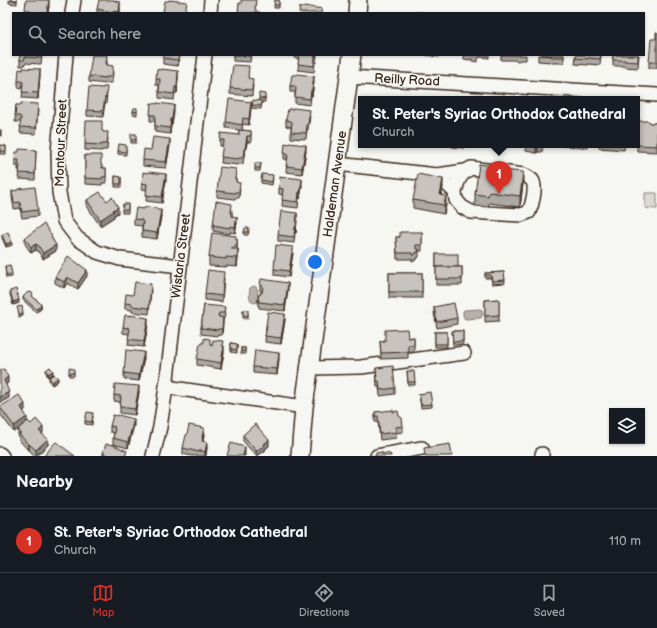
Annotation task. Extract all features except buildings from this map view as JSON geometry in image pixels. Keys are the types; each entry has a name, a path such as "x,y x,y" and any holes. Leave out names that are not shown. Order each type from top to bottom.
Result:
{"main road":[{"path":"357,12 358,0"},
{"name":"Haldeman Avenue","path":"300,456 304,407 352,56"}],"street":[{"path":"72,12 74,0"},
{"path":"210,12 211,0"},
{"name":"Montour Street","path":"66,56 58,153 60,192 64,221 77,238 98,252 120,259 180,266"},
{"name":"Wistaria Street","path":"153,456 160,427 166,387 205,56"},
{"name":"Reilly Road","path":"349,77 657,95"},
{"path":"337,164 437,175 465,171 471,168 524,175 532,180 534,185 533,204 530,212 521,215 471,212 462,207 456,200 455,192 458,180 465,171"},
{"path":"437,175 455,192"},
{"path":"310,368 361,367 464,353"},
{"path":"166,387 304,407"},
{"path":"377,456 422,448"}],"shaded area":[{"path":"645,193 657,193 657,209 645,208"},
{"path":"254,286 258,290 257,302 254,303 250,299 249,295 250,288"},
{"path":"464,310 482,310 483,314 481,318 465,319 463,316"}],"place":[{"name":"St. Peter's Syriac Orthodox Cathedral","path":"499,194"}]}
